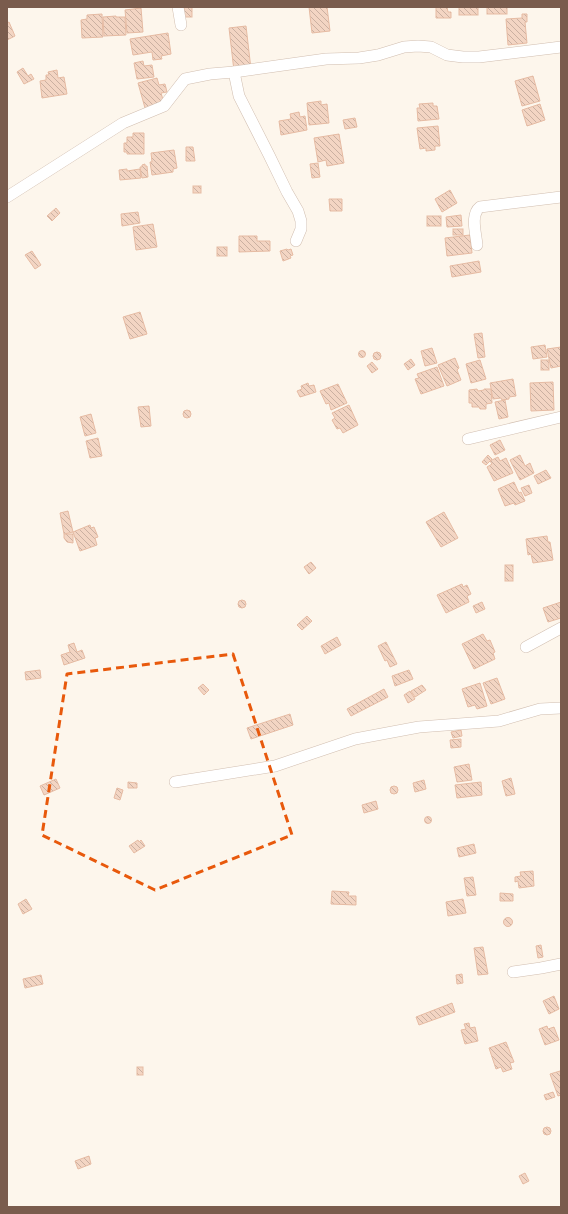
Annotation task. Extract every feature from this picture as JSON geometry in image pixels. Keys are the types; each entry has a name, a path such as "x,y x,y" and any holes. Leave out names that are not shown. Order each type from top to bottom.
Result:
{"street":[{"path":"178,7 181,25"},
{"path":"7,197 124,123 164,106 185,79 210,74 326,59 359,58 378,55 404,47 431,47 447,55 479,57 561,47"},
{"path":"234,72 239,96 298,211 301,221 301,229 296,241"},
{"path":"477,244 474,217 476,210 480,207 561,197"},
{"path":"468,439 561,417"},
{"path":"526,647 561,628"},
{"path":"175,782 276,766 355,739 419,727 499,721 540,709 561,708"},
{"path":"513,972 561,964"}],"highlighted area":[{"path":"233,654 292,835 155,890 42,835 67,674"}],"building":[{"path":"184,7 192,7 192,17 184,17"},
{"path":"309,7 327,7 330,31 312,33"},
{"path":"436,7 447,7 448,12 451,12 451,18 436,18"},
{"path":"459,7 478,7 478,15 459,15"},
{"path":"487,7 507,7 507,14 487,14"},
{"path":"141,8 143,32 127,33 125,10"},
{"path":"102,14 103,37 82,38 81,20 87,19 87,15"},
{"path":"522,14 527,14 527,22 525,22 527,43 508,45 506,19 522,18"},
{"path":"103,17 125,17 126,35 104,36"},
{"path":"9,22 15,36 7,40 7,23"},
{"path":"246,26 251,69 234,71 229,28"},
{"path":"168,33 171,54 161,56 162,59 153,60 152,52 133,55 130,39"},
{"path":"143,61 144,66 152,65 154,77 137,79 134,63"},
{"path":"23,68 28,76 31,74 34,79 24,84 17,72"},
{"path":"57,70 58,78 64,77 67,94 42,98 40,81 46,80 46,75 49,75 48,72"},
{"path":"533,76 540,101 522,106 515,81"},
{"path":"157,78 159,85 165,84 167,92 161,93 164,103 145,108 138,83"},
{"path":"321,101 321,105 327,104 329,123 309,125 307,103"},
{"path":"433,103 433,106 437,106 439,119 418,121 417,108 420,108 419,104"},
{"path":"540,104 545,120 527,126 522,110"},
{"path":"299,112 300,117 305,116 307,130 281,135 279,121 291,119 290,114"},
{"path":"355,118 357,127 345,129 343,120"},
{"path":"438,126 440,146 435,146 435,150 426,151 426,148 420,149 417,128"},
{"path":"133,133 144,133 144,154 127,154 127,152 124,152 124,143 127,143 127,137 133,137"},
{"path":"339,134 344,163 327,166 326,160 318,162 314,138"},
{"path":"186,147 193,147 195,161 186,161"},
{"path":"174,150 177,168 173,169 173,172 152,175 150,162 152,162 151,153"},
{"path":"318,163 320,177 312,178 310,164"},
{"path":"145,164 145,166 147,166 148,177 142,178 140,167"},
{"path":"127,169 127,171 140,169 141,178 120,180 119,170"},
{"path":"193,186 201,186 201,193 193,193"},
{"path":"450,190 457,203 442,212 435,199"},
{"path":"329,199 342,199 342,211 330,211"},
{"path":"56,208 60,213 52,221 47,216"},
{"path":"138,212 140,223 122,226 121,214"},
{"path":"461,215 462,226 447,227 446,217"},
{"path":"427,216 441,216 441,226 427,226"},
{"path":"153,224 157,247 136,250 133,227"},
{"path":"453,229 463,229 463,235 453,235"},
{"path":"470,235 472,253 447,256 445,238"},
{"path":"239,236 257,236 257,241 270,241 270,251 239,252"},
{"path":"217,247 227,247 227,256 217,256"},
{"path":"291,249 293,255 290,256 291,258 283,261 280,251"},
{"path":"32,251 41,265 35,269 25,255"},
{"path":"479,261 481,272 452,277 450,266"},
{"path":"140,312 147,334 130,339 123,317"},
{"path":"482,333 485,357 478,358 474,334"},
{"path":"545,345 547,357 533,359 531,347"},
{"path":"561,347 561,366 551,368 547,349"},
{"path":"432,348 437,363 425,366 421,351"},
{"path":"362,350 365,351 365,357 362,358 359,357 358,354 359,351"},
{"path":"375,352 379,352 381,356 379,360 375,360 373,358 373,354"},
{"path":"455,358 459,368 457,370 461,380 447,386 438,365"},
{"path":"411,359 415,365 408,370 404,364"},
{"path":"480,360 486,379 471,383 466,364"},
{"path":"541,360 549,360 549,370 541,370"},
{"path":"372,362 378,369 372,373 367,366"},
{"path":"437,367 444,386 421,394 415,379 419,378 417,374"},
{"path":"513,379 516,396 502,400 501,398 493,399 490,383"},
{"path":"553,382 554,410 531,411 530,383"},
{"path":"308,383 309,386 314,385 316,392 300,397 297,391 302,389 301,386"},
{"path":"338,384 347,403 331,410 329,403 326,404 320,391"},
{"path":"477,389 478,391 491,389 492,403 486,404 486,409 472,407 472,403 469,403 469,390"},
{"path":"505,400 508,417 499,419 495,402"},
{"path":"349,405 358,425 343,433 340,428 337,429 332,420 335,418 332,413"},
{"path":"149,406 151,426 141,427 138,407"},
{"path":"185,410 189,410 191,414 189,418 185,418 183,416 183,412"},
{"path":"91,414 96,433 85,436 80,417"},
{"path":"98,438 102,456 90,458 86,441"},
{"path":"500,440 505,450 495,455 490,445"},
{"path":"488,455 492,459 486,465 482,462"},
{"path":"520,455 525,466 530,463 534,473 520,480 510,460"},
{"path":"498,457 500,461 506,458 513,473 494,481 487,467 492,464 490,461"},
{"path":"546,470 551,478 538,484 534,476"},
{"path":"514,482 525,501 515,505 514,503 505,506 498,489"},
{"path":"529,485 532,493 525,496 521,488"},
{"path":"68,511 73,532 64,534 60,513"},
{"path":"444,512 458,538 441,547 426,522"},
{"path":"90,525 91,528 94,527 98,537 95,538 97,545 80,551 73,532"},
{"path":"64,534 73,534 73,543 67,542 64,538"},
{"path":"547,536 548,542 550,542 553,560 533,563 531,554 528,555 526,539"},
{"path":"311,562 316,568 309,574 304,567"},
{"path":"505,565 513,565 513,581 505,581"},
{"path":"462,584 463,587 467,585 471,594 467,596 469,602 446,613 437,595"},
{"path":"242,600 245,601 245,607 242,608 239,607 238,604 239,601"},
{"path":"482,602 485,609 476,613 473,606"},
{"path":"561,602 561,618 548,622 543,608"},
{"path":"307,616 312,621 302,630 297,625"},
{"path":"483,634 487,641 490,640 495,652 493,653 495,659 474,669 462,644"},
{"path":"337,637 341,645 325,654 321,646"},
{"path":"386,642 397,664 390,667 387,660 385,661 378,646"},
{"path":"74,643 77,652 82,650 85,658 64,665 61,655 70,652 68,645"},
{"path":"40,670 41,678 26,680 25,672"},
{"path":"409,670 413,679 395,686 392,676"},
{"path":"497,678 505,699 491,704 483,683"},
{"path":"480,683 487,706 477,709 475,705 468,707 462,689"},
{"path":"203,684 209,690 204,695 198,688"},
{"path":"422,685 426,690 415,697 411,691"},
{"path":"384,689 388,697 351,716 347,709"},
{"path":"410,691 415,699 408,703 404,695"},
{"path":"290,714 293,725 251,739 247,728"},
{"path":"461,730 462,736 453,738 451,732"},
{"path":"461,739 461,747 451,748 450,740"},
{"path":"469,764 472,780 457,782 454,767"},
{"path":"511,778 515,794 506,796 502,781"},
{"path":"56,779 60,788 44,795 40,786"},
{"path":"424,780 426,789 415,792 413,783"},
{"path":"128,782 137,783 137,788 128,788"},
{"path":"481,782 482,795 457,798 455,785"},
{"path":"394,786 397,787 397,793 394,794 391,793 390,790 391,787"},
{"path":"117,788 123,790 120,800 114,798"},
{"path":"376,801 378,809 364,813 362,805"},
{"path":"428,816 431,817 431,823 428,824 425,823 424,820 425,817"},
{"path":"138,840 139,842 141,840 145,846 134,853 129,846"},
{"path":"474,844 476,853 459,857 457,848"},
{"path":"533,871 534,886 519,888 518,881 515,882 515,877 521,876 520,872"},
{"path":"473,877 476,895 467,896 464,878"},
{"path":"332,891 349,892 348,896 356,896 356,905 331,904"},
{"path":"500,893 513,894 513,901 500,901"},
{"path":"26,899 32,909 23,914 18,904"},
{"path":"463,899 466,913 448,916 446,902"},
{"path":"506,918 510,918 512,922 510,926 506,926 504,924 504,920"},
{"path":"541,945 543,957 538,958 536,946"},
{"path":"483,947 488,974 478,975 474,948"},
{"path":"462,974 463,983 457,984 456,975"},
{"path":"41,975 43,984 25,988 23,979"},
{"path":"554,996 559,1009 549,1014 543,1001"},
{"path":"452,1003 455,1012 419,1025 416,1017"},
{"path":"469,1023 470,1028 475,1027 478,1041 465,1044 461,1030 466,1029 464,1024"},
{"path":"547,1026 548,1029 554,1027 559,1040 545,1045 539,1029"},
{"path":"506,1042 514,1062 510,1063 512,1069 503,1072 501,1067 496,1069 489,1048"},
{"path":"137,1067 143,1067 143,1075 137,1075"},
{"path":"560,1071 561,1095 558,1096 550,1074"},
{"path":"553,1092 555,1097 546,1100 544,1095"},
{"path":"547,1127 550,1128 550,1134 547,1135 544,1134 543,1131 544,1128"},
{"path":"89,1156 91,1164 78,1169 75,1161"},
{"path":"525,1173 529,1181 523,1184 519,1176"}]}
